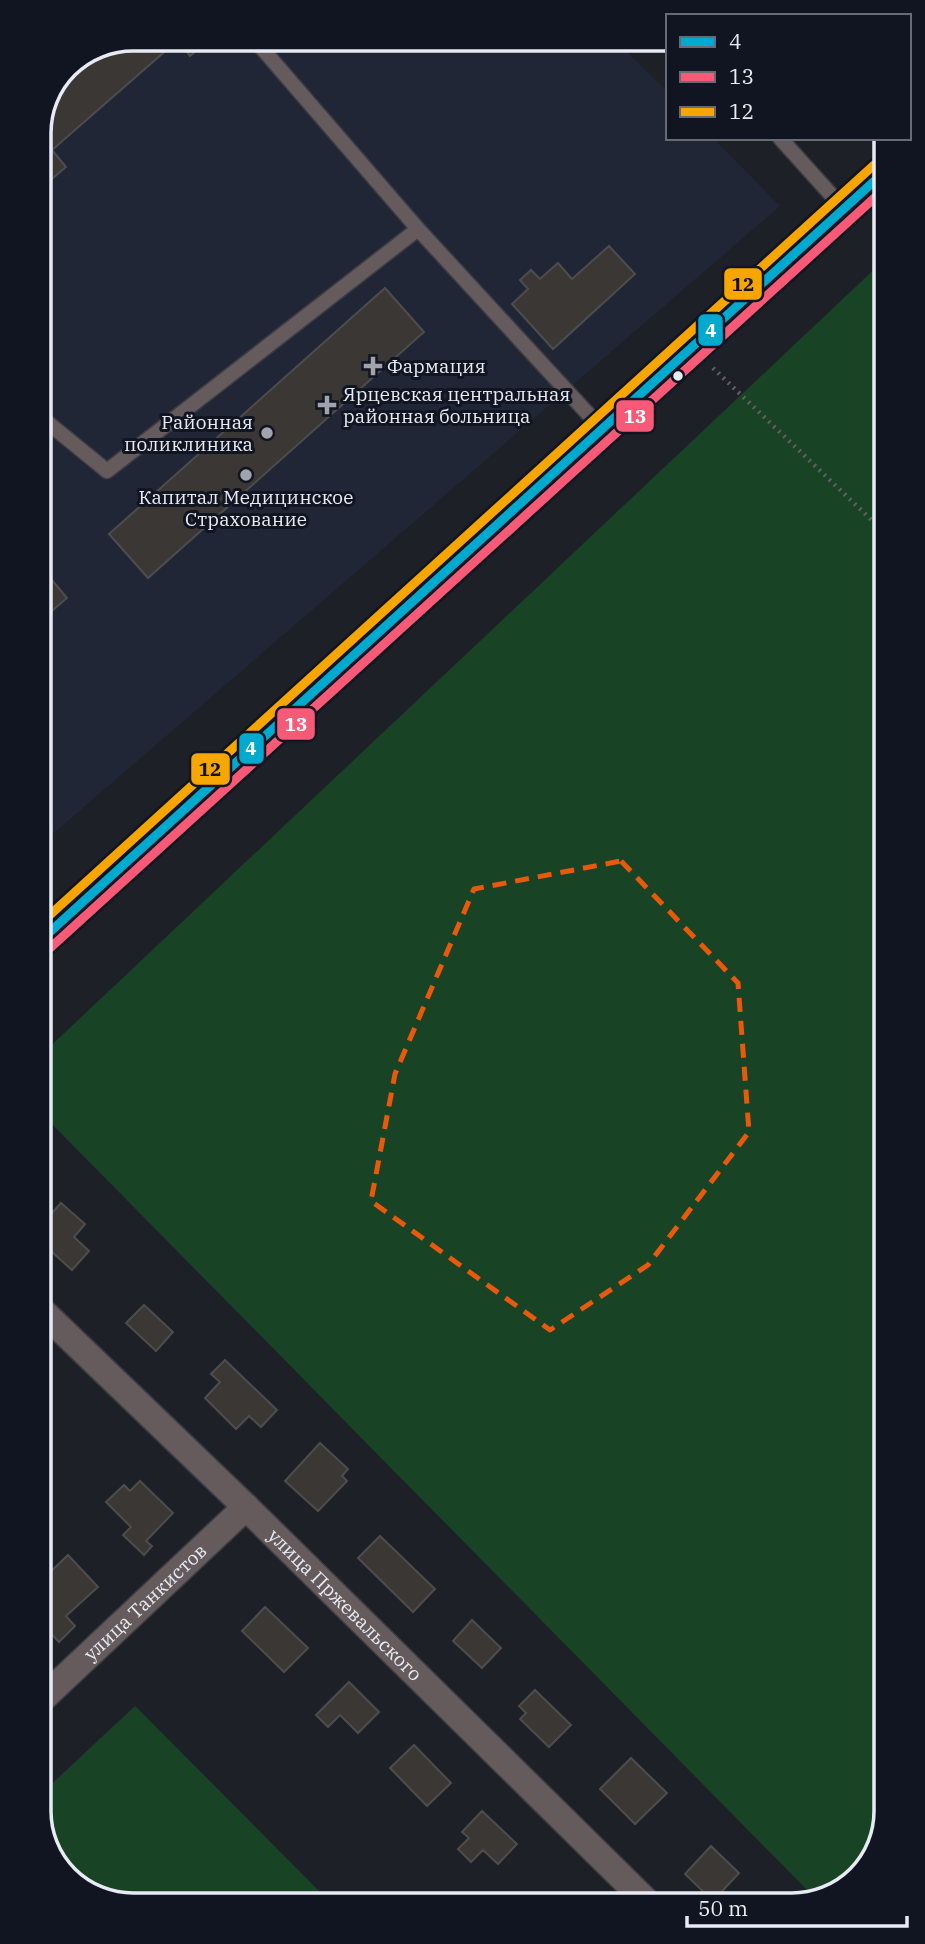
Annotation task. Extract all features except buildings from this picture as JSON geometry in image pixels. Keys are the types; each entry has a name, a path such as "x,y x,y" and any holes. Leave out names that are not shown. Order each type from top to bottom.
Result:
{"street":[{"path":"51,931 271,728 747,300 874,181"},
{"name":"улица Пржевальского","path":"51,1320 246,1507 638,1893"},
{"name":"улица Танкистов","path":"51,1690 246,1507"}],"lane":[{"path":"265,51 418,229 602,429"},
{"path":"781,140 844,209"},
{"path":"51,426 107,471 418,229"}],"path":[{"path":"692,348 874,522"}],"highlighted area":[{"path":"621,861 738,983 749,1132 648,1265 550,1330 371,1201 395,1074 474,889"}],"shaded area":[{"path":"122,51 626,51 666,90 666,140 715,140 780,206 51,835 51,128 59,97 79,71 107,55"}],"green space":[{"path":"874,270 874,1811 873,1827 866,1847 850,1869 828,1885 809,1892 51,1123 51,1046"},
{"path":"135,1706 321,1893 128,1893 107,1889 83,1876 71,1865 59,1847 52,1827 51,1784"}],"transit line":[{"name":"12","path":"51,914 874,165"},
{"name":"4","path":"51,931 874,181"},
{"name":"13","path":"51,947 874,198"}],"place":[{"name":"Фармация","path":"373,366"},
{"name":"Ярцевская центральная районная больница","path":"327,405"},
{"name":"Районная поликлиника","path":"267,433"},
{"name":"Капитал Медицинское Страхование","path":"246,475"}]}
